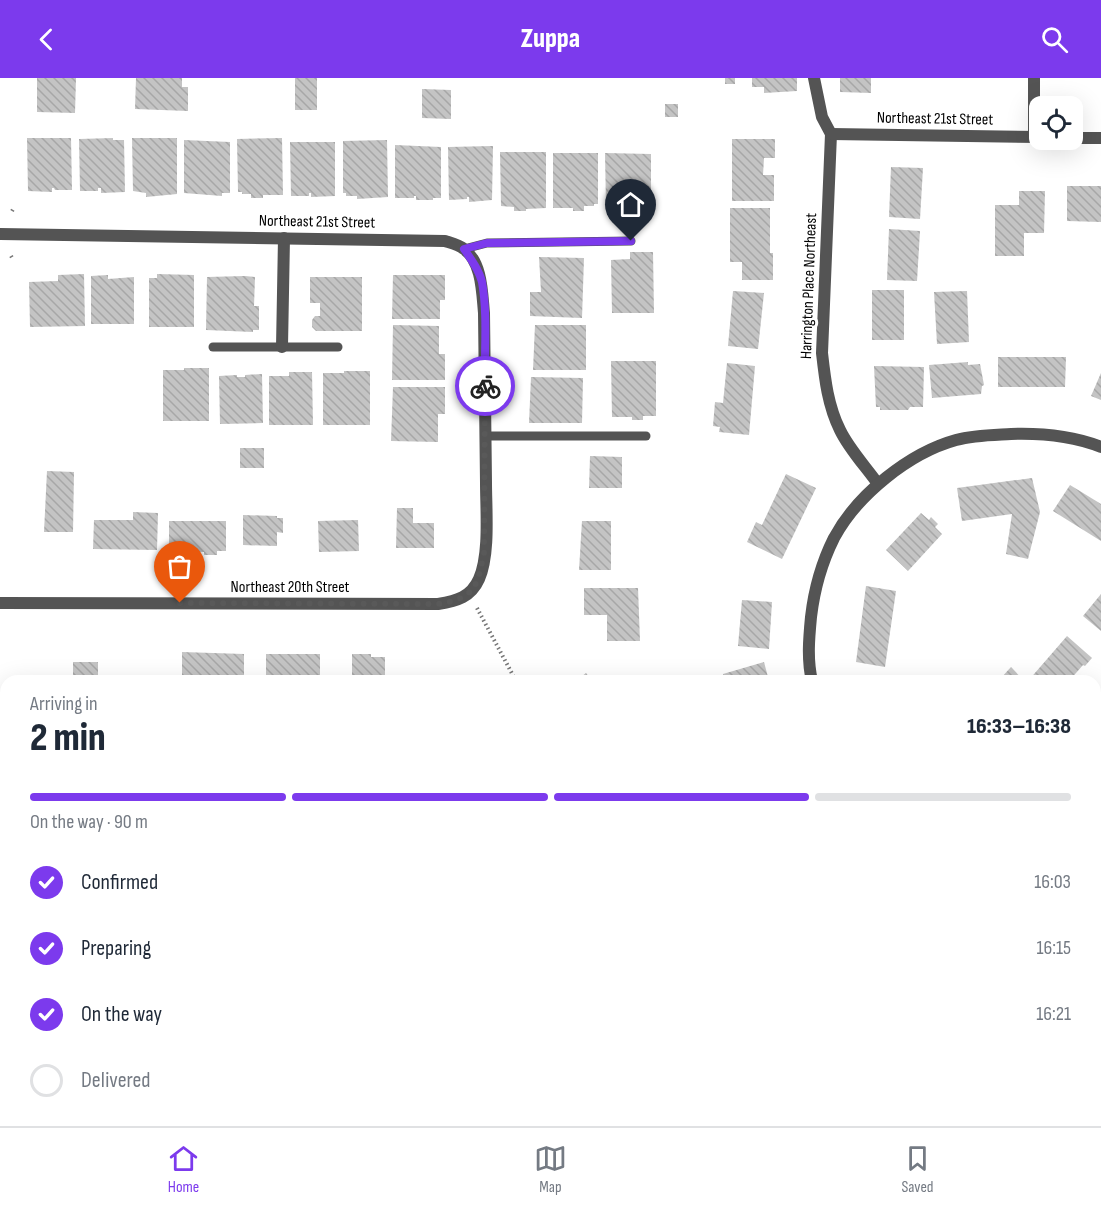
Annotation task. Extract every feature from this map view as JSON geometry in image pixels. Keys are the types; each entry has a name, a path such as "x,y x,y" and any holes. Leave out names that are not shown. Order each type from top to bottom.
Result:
{"street":[{"name":"Harrington Place Northeast","path":"814,78 822,117 831,134 822,353 825,384 840,432 878,484"},
{"path":"1034,78 1035,96"},
{"name":"Northeast 21st Street","path":"831,134 1029,137"},
{"path":"1083,138 1101,138"},
{"name":"Northeast 21st Street","path":"0,234 445,241 464,249"},
{"path":"282,347 284,238"},
{"path":"464,249 482,280 484,313 484,553 479,578 470,594"},
{"path":"811,675 808,639 813,601 821,570 834,538 878,484 921,455 956,440 986,435 1026,434 1087,441 1101,447"},
{"name":"Northeast 20th Street","path":"0,603 438,604 455,601 470,594"}],"lane":[{"name":"Northeast 21st Street","path":"464,249 487,243 631,241"},
{"path":"213,347 338,347"},
{"path":"485,436 646,436"}],"path":[{"path":"470,594 513,675"}],"building":[{"path":"37,78 76,78 75,113 37,112"},
{"path":"136,78 182,78 182,87 188,87 188,111 135,109"},
{"path":"295,78 317,78 317,110 295,110"},
{"path":"725,78 735,78 735,84 725,84"},
{"path":"752,78 797,78 797,91 764,93 764,87 752,87"},
{"path":"840,78 871,78 871,93 840,92"},
{"path":"422,89 451,90 451,119 422,118"},
{"path":"665,104 678,104 678,117 665,117"},
{"path":"27,138 71,138 72,190 52,188 52,192 28,191"},
{"path":"113,138 113,140 124,140 125,192 101,193 101,188 98,188 98,191 80,191 79,139"},
{"path":"132,138 177,138 177,194 146,197 146,193 133,191"},
{"path":"282,138 283,195 263,195 263,198 251,198 251,194 238,192 237,139"},
{"path":"732,139 775,139 775,158 764,158 763,175 774,175 774,201 732,201"},
{"path":"184,140 230,142 230,193 222,193 222,196 184,193"},
{"path":"387,140 388,197 357,199 357,196 346,196 346,193 343,193 343,141"},
{"path":"290,142 335,142 335,196 311,197 309,193 309,196 291,196"},
{"path":"395,145 441,147 441,198 416,200 414,196 414,198 395,198"},
{"path":"493,146 492,200 469,202 469,197 467,197 467,199 449,200 448,147"},
{"path":"500,152 546,152 546,208 514,211 514,207 501,206"},
{"path":"553,153 598,153 598,204 584,206 584,211 573,211 573,208 553,208"},
{"path":"605,153 651,154 651,205 626,207 624,203 624,206 606,206"},
{"path":"891,167 923,168 920,219 889,217"},
{"path":"1067,186 1101,186 1101,222 1067,221"},
{"path":"1019,191 1045,191 1044,233 1024,233 1024,256 995,256 995,205 1019,205"},
{"path":"730,208 770,208 770,253 773,253 773,280 742,280 742,262 730,262"},
{"path":"889,229 920,231 917,281 887,280"},
{"path":"630,252 653,252 654,313 612,313 611,260 630,259"},
{"path":"539,257 584,258 582,318 530,316 530,292 541,292"},
{"path":"84,274 85,326 30,327 29,282 58,281 58,275"},
{"path":"157,274 194,275 194,327 149,327 149,278 157,278"},
{"path":"108,275 108,279 134,277 134,324 91,324 91,276"},
{"path":"393,275 445,275 445,300 440,300 440,319 392,319"},
{"path":"207,277 255,277 254,306 259,306 259,330 253,330 253,332 206,330"},
{"path":"310,277 362,277 362,331 316,331 312,327 312,320 315,316 320,316 320,303 310,303"},
{"path":"872,290 904,290 904,340 872,340"},
{"path":"733,291 764,293 758,349 728,346"},
{"path":"967,291 969,342 937,344 934,292"},
{"path":"393,325 439,326 439,354 445,354 445,380 392,380"},
{"path":"535,325 586,325 586,370 533,370"},
{"path":"998,357 1066,357 1065,387 998,387"},
{"path":"611,361 656,361 656,416 643,416 643,420 632,420 632,417 612,417"},
{"path":"968,362 968,365 980,364 984,385 981,394 932,398 929,365"},
{"path":"727,363 755,366 749,435 719,432 720,427 713,426 715,402 723,403"},
{"path":"874,366 924,367 923,407 910,407 908,410 880,410 880,407 876,407"},
{"path":"184,368 209,368 209,421 163,421 163,370 184,370"},
{"path":"344,371 370,371 370,425 323,425 323,373 344,373"},
{"path":"289,372 312,372 313,425 269,425 269,376 289,376"},
{"path":"1101,373 1101,400 1091,396"},
{"path":"262,374 263,423 220,424 219,376 245,377 245,375"},
{"path":"531,377 583,378 582,423 529,423"},
{"path":"393,387 445,387 445,414 438,414 438,442 391,441"},
{"path":"240,448 264,448 264,468 240,468"},
{"path":"590,456 622,457 622,488 589,488"},
{"path":"47,471 74,472 73,532 44,532"},
{"path":"786,474 816,488 782,559 747,542 756,522 762,525"},
{"path":"1032,478 1040,512 1028,559 1006,554 1012,514 962,521 957,488"},
{"path":"1070,485 1101,504 1101,541 1053,511"},
{"path":"397,508 413,508 413,523 434,523 434,548 396,548"},
{"path":"133,512 158,513 157,550 93,549 94,520 133,520"},
{"path":"921,513 929,520 931,517 938,524 935,527 942,534 908,571 886,550"},
{"path":"243,515 283,518 283,533 277,532 277,546 243,545"},
{"path":"358,520 359,551 319,552 318,521"},
{"path":"169,521 226,521 226,551 217,551 217,555 204,555 204,552 169,551"},
{"path":"582,521 611,521 611,570 579,570"},
{"path":"866,586 896,591 885,667 856,662"},
{"path":"584,588 638,588 640,641 607,641 607,615 584,615"},
{"path":"1101,594 1101,631 1083,616"},
{"path":"742,600 772,602 769,649 738,646"},
{"path":"1067,636 1092,658 1074,675 1033,675"},
{"path":"182,652 244,654 244,675 182,675"},
{"path":"266,654 320,654 320,675 266,675"},
{"path":"352,654 385,657 385,675 352,675"},
{"path":"73,662 98,662 98,675 73,675"},
{"path":"764,662 767,675 723,675"},
{"path":"1011,667 1018,675 1004,675"}],"way so far":[{"path":"180,603 438,604 455,601 470,594 479,578 484,553 485,386"}],"route":[{"path":"485,386 482,280 464,249 487,243 631,241"}]}
